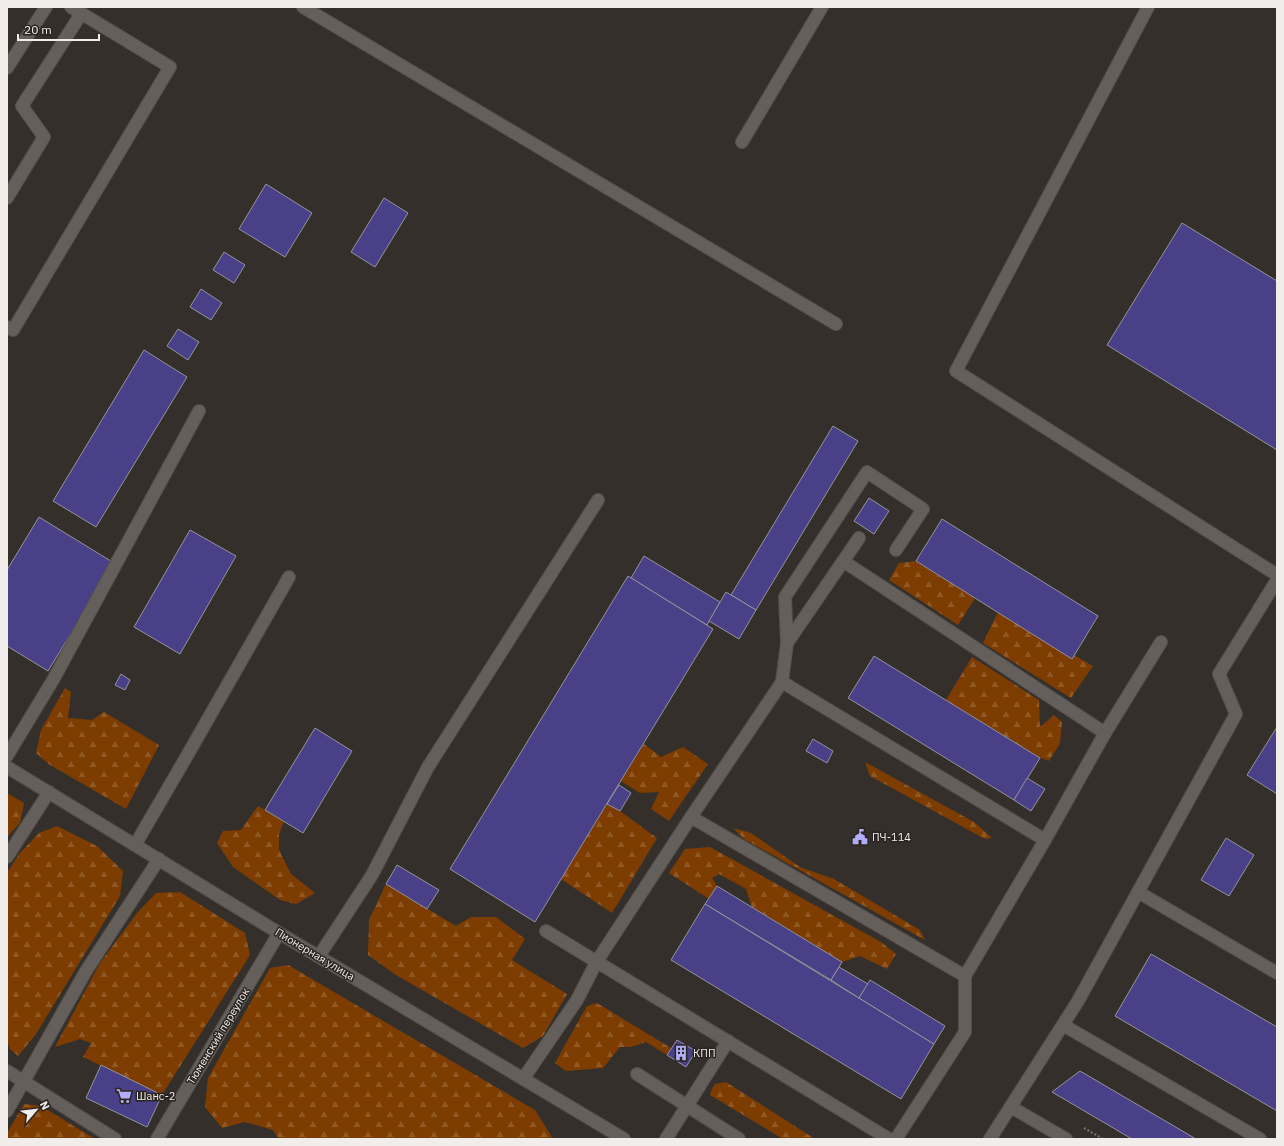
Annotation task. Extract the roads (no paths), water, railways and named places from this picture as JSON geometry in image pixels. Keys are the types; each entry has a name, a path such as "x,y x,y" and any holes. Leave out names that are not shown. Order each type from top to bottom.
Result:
{"main road":[{"path":"7,68 46,7"},
{"path":"7,327 13,330 170,67 71,7"},
{"path":"303,7 836,324"},
{"path":"742,142 822,7"},
{"path":"1148,7 956,371 1277,575"},
{"path":"7,198 44,137 22,106 81,14"},
{"path":"7,756 53,680 199,411"},
{"path":"523,1079 577,1000 597,961 691,817 782,682 787,643 785,597 867,472 923,509 896,550"},
{"path":"319,956 372,875 428,767 598,500"},
{"path":"787,643 859,538"},
{"path":"844,561 1105,733"},
{"path":"135,844 289,577"},
{"path":"990,1139 1078,1002 1236,714 1219,674 1277,580"},
{"path":"896,1139 965,1032 965,976 1045,840 1105,733 1162,642"},
{"path":"782,682 1045,840"},
{"name":"Пионерная улица","path":"7,767 279,933 624,1139"},
{"path":"7,857 49,792"},
{"path":"691,817 965,976"},
{"path":"7,1111 86,971 159,859"},
{"path":"1138,892 1277,973"},
{"path":"546,931 889,1139"},
{"name":"Тюменский переулок","path":"157,1139 279,933"},
{"path":"1063,1025 1260,1139"},
{"path":"666,1139 728,1041"},
{"path":"7,1071 115,1139"},
{"path":"637,1074 739,1139"},
{"path":"1011,1107 1066,1139"}],"place":[{"name":"ПЧ-114","path":"860,837"},
{"name":"КПП","path":"681,1053"},
{"name":"Шанс-2","path":"124,1096"}]}
